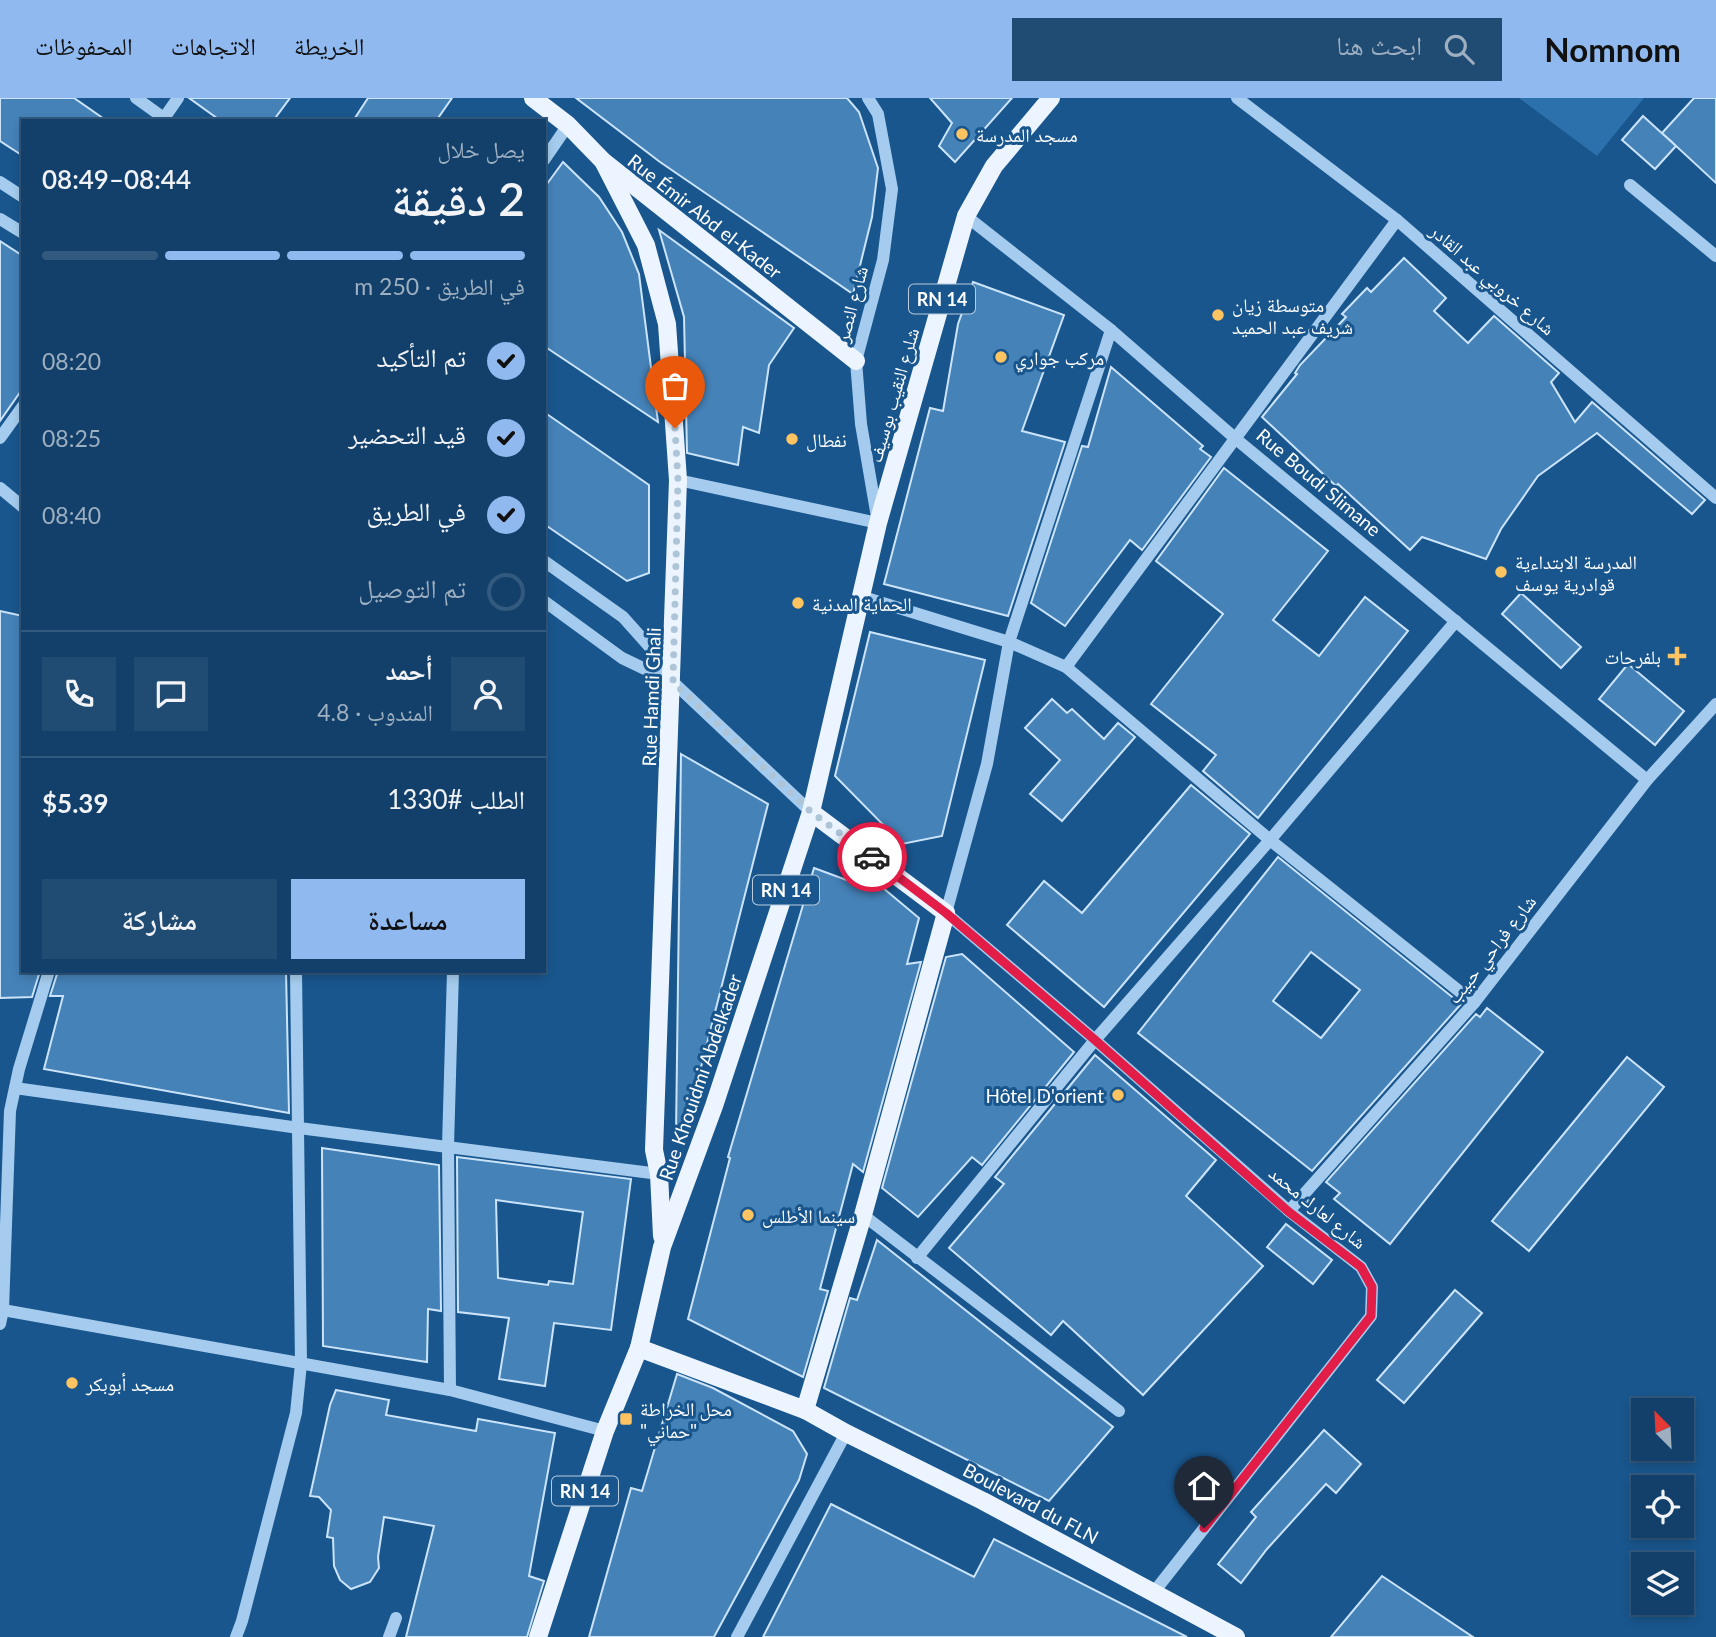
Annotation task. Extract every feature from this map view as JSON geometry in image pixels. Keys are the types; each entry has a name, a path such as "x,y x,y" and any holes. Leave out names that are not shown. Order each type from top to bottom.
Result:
{"main road":[{"name":"Rue Émir Abd el-Kader","path":"533,98 568,125 603,161 856,362"},
{"name":"شلرع النقيب بوسيف","path":"878,523 965,216 994,166 1051,98"},
{"name":"Rue Hamdi Ghali","path":"603,161 646,245 667,324 678,480 673,682 654,1150 659,1174 662,1247"},
{"name":"Rue Khouidmi Abdelkader","path":"538,1637 605,1431 639,1348 662,1247 714,1106 811,812 878,523"},
{"path":"805,1410 863,1215 946,913 811,812"},
{"name":"Boulevard du FLN","path":"639,1348 805,1410 983,1501 1236,1637"}],"street":[{"path":"136,98 164,119"},
{"path":"166,119 178,98"},
{"name":"شارع النصر","path":"867,98 878,114 892,188 883,260 856,362 861,424 878,523"},
{"name":"شارع خروبي عبد القادر","path":"1237,98 1397,220 1716,498"},
{"path":"546,157 568,125"},
{"path":"0,182 21,196"},
{"path":"1630,185 1716,256"},
{"name":"Rue Boudi Slimane","path":"965,216 1111,330 1236,439 1647,780"},
{"path":"0,219 21,232"},
{"path":"1066,667 1397,220"},
{"path":"946,913 987,764 1009,642 1111,330"},
{"path":"0,438 21,409"},
{"path":"678,480 878,523"},
{"path":"0,488 21,505"},
{"path":"546,562 623,617 648,645 673,682 811,812"},
{"path":"860,596 1009,642 1066,667 1270,839 1474,1003"},
{"path":"546,602 622,658 673,682"},
{"path":"917,1258 1095,1040 1455,621"},
{"name":"شارع فراحي حبيب","path":"1289,1212 1474,1003 1647,780 1716,704"},
{"name":"شارع لعارك محمد","path":"946,913 1095,1040 1289,1212 1361,1267 1372,1287 1371,1316 1154,1592"},
{"path":"0,1324 3,1310 10,1111 19,1069 48,973"},
{"path":"236,1637 296,1413 301,1364 296,973"},
{"path":"450,1390 448,1146 453,973"},
{"path":"15,1088 659,1174"},
{"path":"863,1215 1119,1411"},
{"path":"3,1310 450,1390 605,1431"},
{"path":"737,1637 846,1433"},
{"path":"389,1637 396,1618"}],"shaded area":[{"path":"1519,98 1644,98 1597,156"}],"building":[{"path":"0,98 74,98 104,119 21,119 21,155 0,141"},
{"path":"189,98 290,98 274,119 218,119"},
{"path":"368,98 452,98 437,119 354,119"},
{"path":"576,98 847,98 859,112 878,168 872,217 853,294 660,162"},
{"name":"مسجد المدرسة","path":"930,98 1012,98 955,162 939,146 952,123"},
{"path":"1694,98 1716,98 1716,183 1662,133"},
{"path":"1643,116 1676,146 1655,169 1622,140"},
{"path":"563,162 599,197 622,232 639,274 658,422 546,347 546,185"},
{"path":"659,230 794,328 769,365 759,433 743,427 738,465 687,453 684,317"},
{"path":"0,241 21,255 21,391 0,421"},
{"path":"1404,258 1446,298 1434,311 1468,343 1494,316 1559,373 1551,382 1575,422 1592,402 1705,500 1692,514 1597,433 1538,476 1501,529 1486,559 1422,537 1410,550 1262,417 1297,374 1295,373 1300,365 1346,317 1342,314 1367,288 1371,292"},
{"path":"973,282 1064,315 1022,431 1065,442 1008,616 884,584 930,408 943,411 958,324"},
{"path":"1111,367 1203,446 1200,449 1211,457 1142,550 1130,540 1065,626 1031,603 1082,446 1088,447"},
{"path":"546,413 649,485 649,573 627,581 546,525"},
{"path":"1224,468 1328,551 1273,620 1319,656 1365,597 1408,631 1258,818 1203,771 1216,755 1151,704 1223,614 1156,561"},
{"path":"1521,593 1581,647 1561,668 1502,614"},
{"path":"0,611 21,616 21,973 39,973 32,997 0,998"},
{"path":"870,632 985,660 942,836 902,844 835,776"},
{"path":"1628,664 1684,711 1655,745 1599,699"},
{"path":"1052,699 1067,713 1072,709 1104,739 1118,723 1135,737 1062,821 1030,794 1060,760 1025,728"},
{"path":"681,754 768,804 684,1134 676,1133"},
{"path":"1191,785 1250,834 1104,1007 1007,925 1044,881 1082,913"},
{"path":"1278,857 1461,1004 1312,1171 1138,1033","holes":["1311,952 1360,990 1321,1038 1273,1001"]},
{"path":"814,868 860,885 865,873 919,918 907,964 921,962 863,1172 853,1164 820,1289 828,1291 803,1377 688,1319 730,1158 728,1157"},
{"path":"962,954 1074,1052 982,1165 972,1157 918,1217 882,1188 946,957"},
{"path":"57,973 286,973 289,1113 44,1069 63,996 50,996"},
{"path":"1487,1008 1543,1052 1390,1244 1334,1199 1340,1193 1326,1182 1476,1014 1480,1017"},
{"path":"1095,1055 1216,1160 1186,1196 1263,1266 1143,1395 1063,1321 1051,1335 949,1248 1004,1184 995,1177"},
{"path":"1627,1057 1664,1087 1529,1251 1492,1221"},
{"path":"322,1148 439,1165 441,1311 428,1309 427,1362 323,1346"},
{"path":"457,1157 631,1179 611,1330 554,1323 545,1386 499,1379 509,1318 458,1312","holes":["496,1200 583,1212 573,1284 549,1281 548,1285 498,1278"]},
{"path":"1286,1224 1332,1260 1313,1284 1267,1247"},
{"path":"877,1240 1113,1427 1049,1501 824,1388 850,1298 857,1300"},
{"path":"1455,1290 1482,1313 1404,1403 1377,1380"},
{"path":"677,1374 713,1388 793,1431 807,1454 799,1480 714,1637 589,1637 631,1488 642,1491"},
{"path":"336,1390 389,1400 386,1415 476,1431 478,1419 555,1433 529,1576 544,1581 527,1637 406,1637 434,1526 384,1517 379,1568 370,1582 351,1589 340,1580 334,1566 333,1538 327,1537 331,1510 319,1497 310,1496 330,1405"},
{"path":"1324,1430 1361,1464 1336,1493 1326,1484 1267,1549 1241,1583 1218,1564 1256,1517 1251,1512"},
{"path":"831,1504 974,1577 994,1539 1187,1637 763,1637"},
{"path":"1382,1576 1473,1637 1331,1637"}],"way so far":[{"path":"675,428 678,480 673,682 811,812 872,857"}],"place":[{"name":"مسجد المدرسة","path":"962,134"},
{"name":"متوسطة زيان شريف عبد الحميد","path":"1218,315"},
{"name":"مركب جواري","path":"1001,357"},
{"name":"نفطال","path":"792,439"},
{"name":"المدرسة الابتداءية قوادرية يوسف","path":"1501,572"},
{"name":"الحماية المدنية","path":"798,603"},
{"name":"بلفرحات","path":"1677,656"},
{"name":"Hôtel D'orient","path":"1118,1095"},
{"name":"سينما الأطلس","path":"748,1215"},
{"name":"مسجد أبوبكر","path":"72,1383"},
{"name":"محل الخراطة \"حماني\"","path":"626,1419"}],"route":[{"path":"872,857 946,913 1095,1040 1289,1212 1361,1267 1372,1287 1371,1316 1204,1528"}]}
